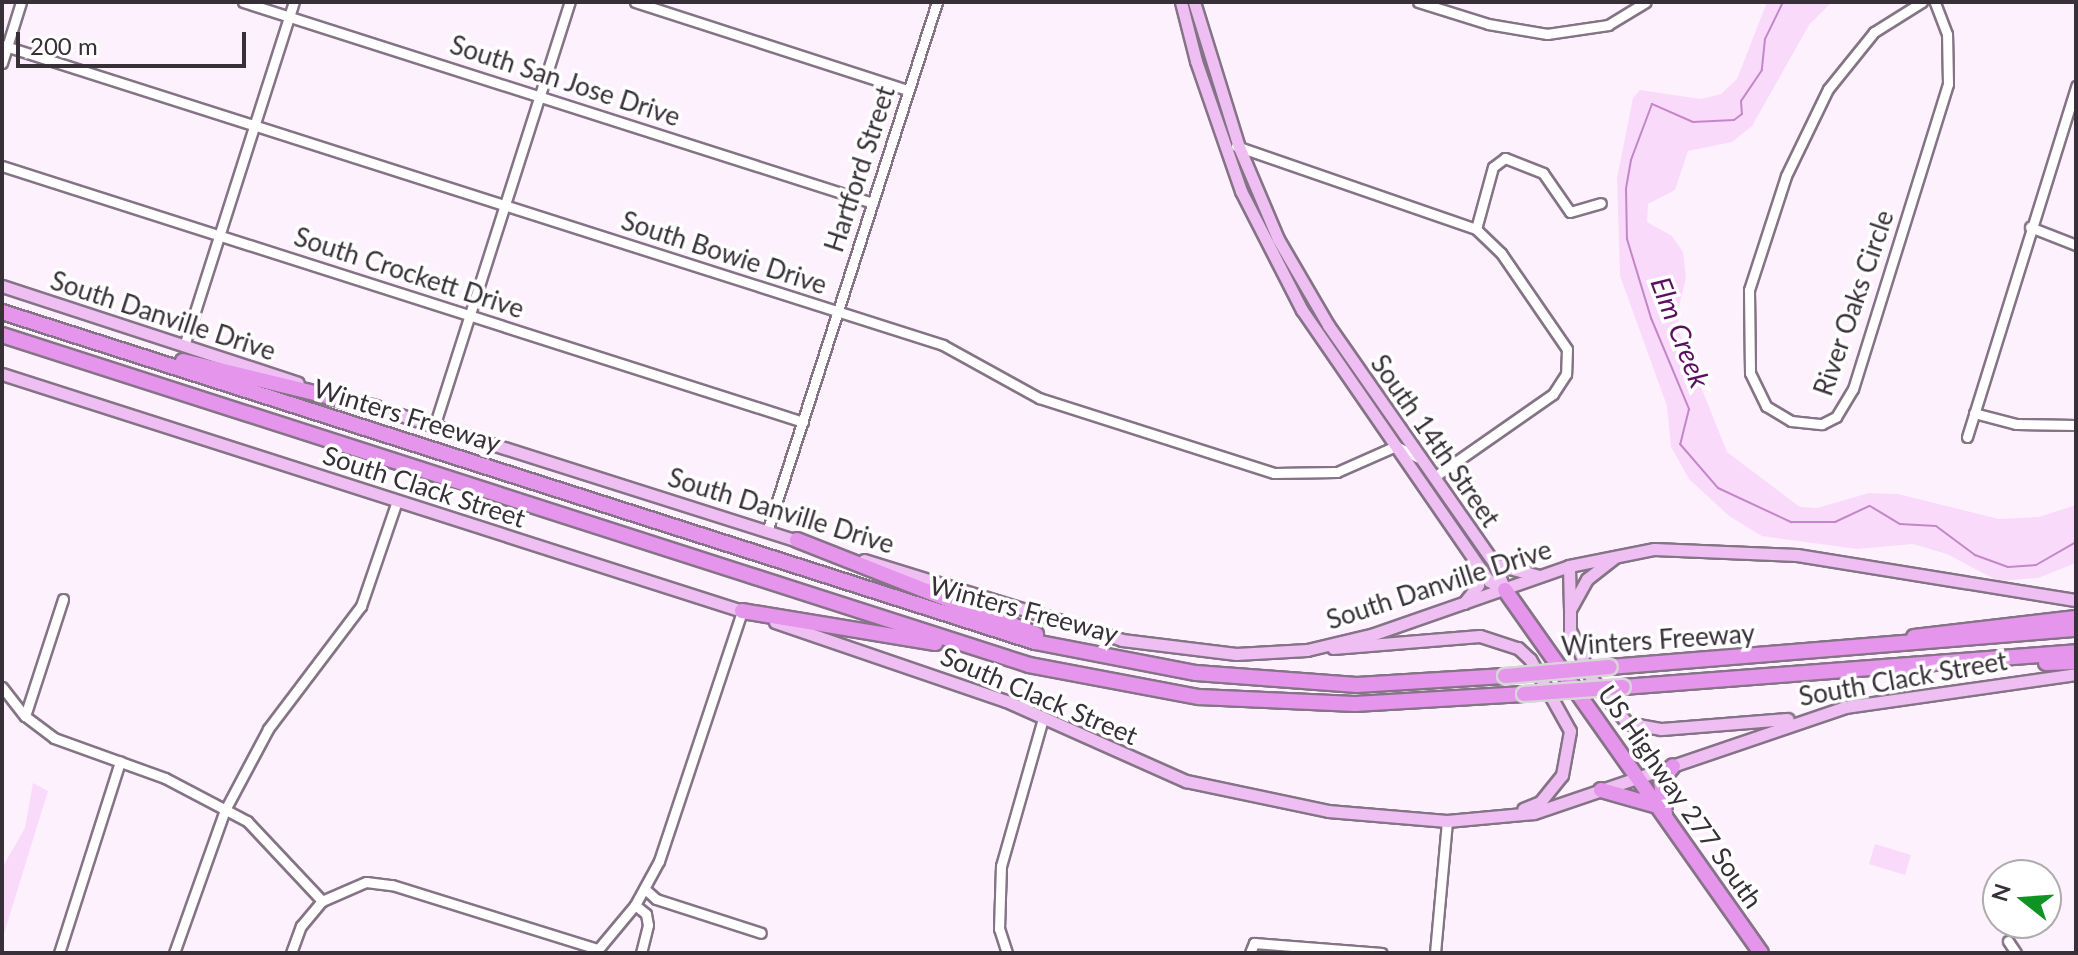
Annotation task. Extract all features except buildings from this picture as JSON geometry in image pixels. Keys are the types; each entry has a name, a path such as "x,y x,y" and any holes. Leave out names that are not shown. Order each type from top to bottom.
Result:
{"highway":[{"name":"Winters Freeway","path":"2,312 623,508 972,625 1092,655 1196,673 1357,685 1841,651 2076,629"},
{"path":"68,333 376,408"},
{"name":"Winters Freeway","path":"2,335 303,436 1043,668 1199,697 1355,704 1890,668 2076,652"},
{"path":"797,540 1092,655"},
{"name":"US Highway 277 South","path":"1505,590 1761,953"},
{"path":"742,611 935,643 1043,668"},
{"path":"1841,651 1940,631 2076,618"},
{"path":"1890,668 2076,662"},
{"path":"1666,818 1661,781 1673,766"},
{"path":"1601,790 1656,805"}],"main road":[{"name":"South 14th Street","path":"1181,2 1222,141 1261,235 1304,313 1489,581 1505,590"},
{"name":"South 14th Street","path":"1193,3 1239,147 1278,239 1317,306 1494,563 1505,590"},
{"name":"South Danville Drive","path":"2,286 767,532 1122,640 1196,652 1307,650 1505,590 1569,566 1618,555 1728,549 1797,555 2024,596 2076,600"},
{"name":"South Clack Street","path":"2,374 904,662 1043,719 1147,767 1215,789 1328,811 1447,821 1504,817 1637,779 1801,718 1960,688 2076,674"},
{"path":"1570,610 1587,579 1618,555"},
{"path":"1463,603 1478,585 1475,561"},
{"path":"1494,563 1540,577"},
{"path":"1569,566 1570,610 1576,653 1627,723 1661,729 1801,718"},
{"path":"1307,650 1480,636 1518,648 1564,714 1570,747 1551,791 1540,802 1504,817"}],"street":[{"path":"2,63 21,2"},
{"name":"South San Jose Drive","path":"243,2 873,203"},
{"path":"184,346 294,2"},
{"path":"434,427 570,2"},
{"path":"635,2 908,90"},
{"name":"Hartford Street","path":"767,532 937,2"},
{"path":"1418,2 1488,24 1547,34 1608,25 1646,2"},
{"name":"River Oaks Circle","path":"1922,2 1866,40 1828,89 1786,176 1749,290 1750,373 1766,406 1791,421 1822,424 1836,417 1853,389 1948,84 1950,51 1935,2"},
{"name":"South Bowie Drive","path":"5,46 943,345 1039,398 1274,473 1337,472 1396,446"},
{"path":"1967,437 2030,227 2074,101 2076,86"},
{"path":"1222,141 1476,229 1501,253 1567,349 1569,362 1553,394 1434,477"},
{"path":"1476,229 1493,167 1505,158 1543,173 1567,211 1601,203"},
{"name":"South Crockett Drive","path":"2,166 803,422"},
{"path":"2030,227 2076,245"},
{"path":"1974,413 2016,424 2076,425"},
{"path":"1396,446 1421,459"},
{"path":"174,953 225,810 268,729 361,606 397,501"},
{"path":"25,716 63,599"},
{"path":"291,953 301,926 322,901 341,889 373,882 597,951 635,905 670,835 742,611"},
{"path":"2,687 25,716 54,738 120,762 225,810 266,837 322,901"},
{"path":"1007,953 999,929 1001,866 1043,719"},
{"path":"59,953 120,762"},
{"path":"1435,953 1447,821"},
{"path":"645,889 656,899 761,933"},
{"path":"635,905 648,925 641,953"},
{"path":"2008,941 2016,953"},
{"path":"1252,948 1382,953"}],"shaded area":[{"path":"1767,2 1832,2 1809,25 1752,126 1732,142 1688,151 1675,190 1648,204 1647,222 1672,236 1683,252 1686,278 1678,310 1679,332 1727,452 1800,507 1817,508 1869,493 1898,494 1999,519 2039,517 2076,505 2076,563 2038,578 1998,581 1947,554 1913,544 1857,549 1762,536 1729,516 1689,479 1671,447 1667,406 1620,276 1617,178 1633,98 1640,90 1701,99 1721,94 1737,79"},
{"path":"33,783 48,791 2,940 2,868 25,828"},
{"path":"1875,844 1911,855 1905,875 1869,864"}],"waterway":[{"name":"Elm Creek","path":"1783,2 1765,39 1762,70 1741,101 1742,114 1734,120 1693,122 1652,104 1631,160 1626,189 1627,239 1651,318 1689,409 1680,444 1718,488 1791,522 1835,522 1870,506 1900,524 1936,526 1975,555 2008,567 2036,565 2076,542"}]}
